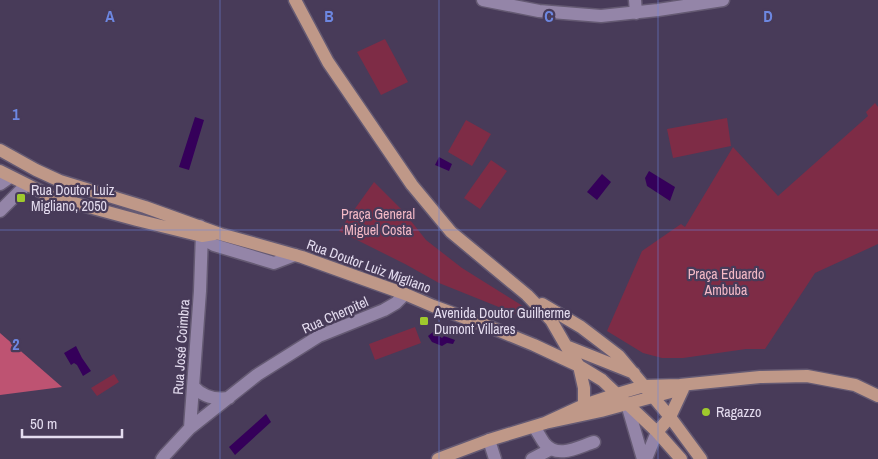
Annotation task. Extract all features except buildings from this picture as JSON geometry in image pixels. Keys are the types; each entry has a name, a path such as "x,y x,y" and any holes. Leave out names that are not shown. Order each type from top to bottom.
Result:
{"main road":[{"path":"295,0 328,62 412,185 451,232 527,295 551,320 579,366 584,388 584,405"},
{"name":"Rua Doutor Luiz Migliano","path":"0,150 60,181 145,207 208,231 295,255 405,294 534,345 579,366 602,380 657,432 681,459"},
{"name":"Rua Doutor Luiz Migliano","path":"3,177 52,197 136,220 208,231"},
{"path":"527,295 581,327 619,356 670,417 701,459"},
{"name":"Rua Doutor Luiz Migliano","path":"534,345 566,346"},
{"path":"566,346 633,373 681,387"},
{"path":"438,459 489,440 539,425 601,411 704,382 760,377 807,376 855,385 878,396"},
{"path":"539,425 584,405 644,386 681,387"},
{"path":"657,432 670,417 681,387"}],"street":[{"path":"482,0 539,11 601,16 636,6 687,6 722,0"},
{"path":"0,211 26,185"},
{"path":"208,231 207,241 274,264 295,255"},
{"name":"Rua José Coimbra","path":"190,428 200,291 208,231"},
{"name":"Rua Cherpitel","path":"190,428 257,375 318,336 384,310 396,303 405,294"},
{"path":"193,386 206,396 221,399 229,398"},
{"path":"627,404 644,459"},
{"path":"539,425 545,444 551,450 560,452 594,442"},
{"path":"162,459 190,428"},
{"path":"644,459 657,432"},
{"path":"489,440 495,459"},
{"path":"532,459 551,450"}],"green space":[{"path":"385,39 408,82 381,95 357,52"},
{"name":"Praça Eduardo Ambuba","path":"875,103 878,107 878,244 815,273 765,349 746,349 683,358 662,358 643,353 607,331 642,251 681,224 685,227 733,147 778,196 868,116 866,112"},
{"path":"727,118 731,146 673,158 667,129"},
{"path":"466,120 491,134 472,166 448,152"},
{"path":"491,160 507,171 480,209 464,198"},
{"name":"Praça General Miguel Costa","path":"374,182 403,211 426,240 462,268 526,308 521,316 439,283 339,231"},
{"path":"415,327 421,343 375,360 369,344"},
{"path":"114,374 119,382 97,396 91,388"}],"shaded area":[{"path":"195,117 204,120 189,170 179,167"},
{"path":"439,157 452,164 449,171 435,165"},
{"path":"649,171 675,187 670,201 647,186 645,178"},
{"path":"602,174 611,182 597,200 587,192"},
{"path":"433,332 442,338 444,336 455,340 453,344 447,343 442,346 432,342 428,336"},
{"path":"0,333 62,387 0,395"},
{"path":"76,346 91,371 83,376 77,365 74,363 71,365 64,353"},
{"path":"266,414 271,422 235,455 229,447"}],"place":[{"name":"Rua Doutor Luiz Migliano, 2050","path":"21,198"},
{"name":"Avenida Doutor Guilherme Dumont Villares","path":"424,321"},
{"name":"Ragazzo","path":"706,412"}]}
